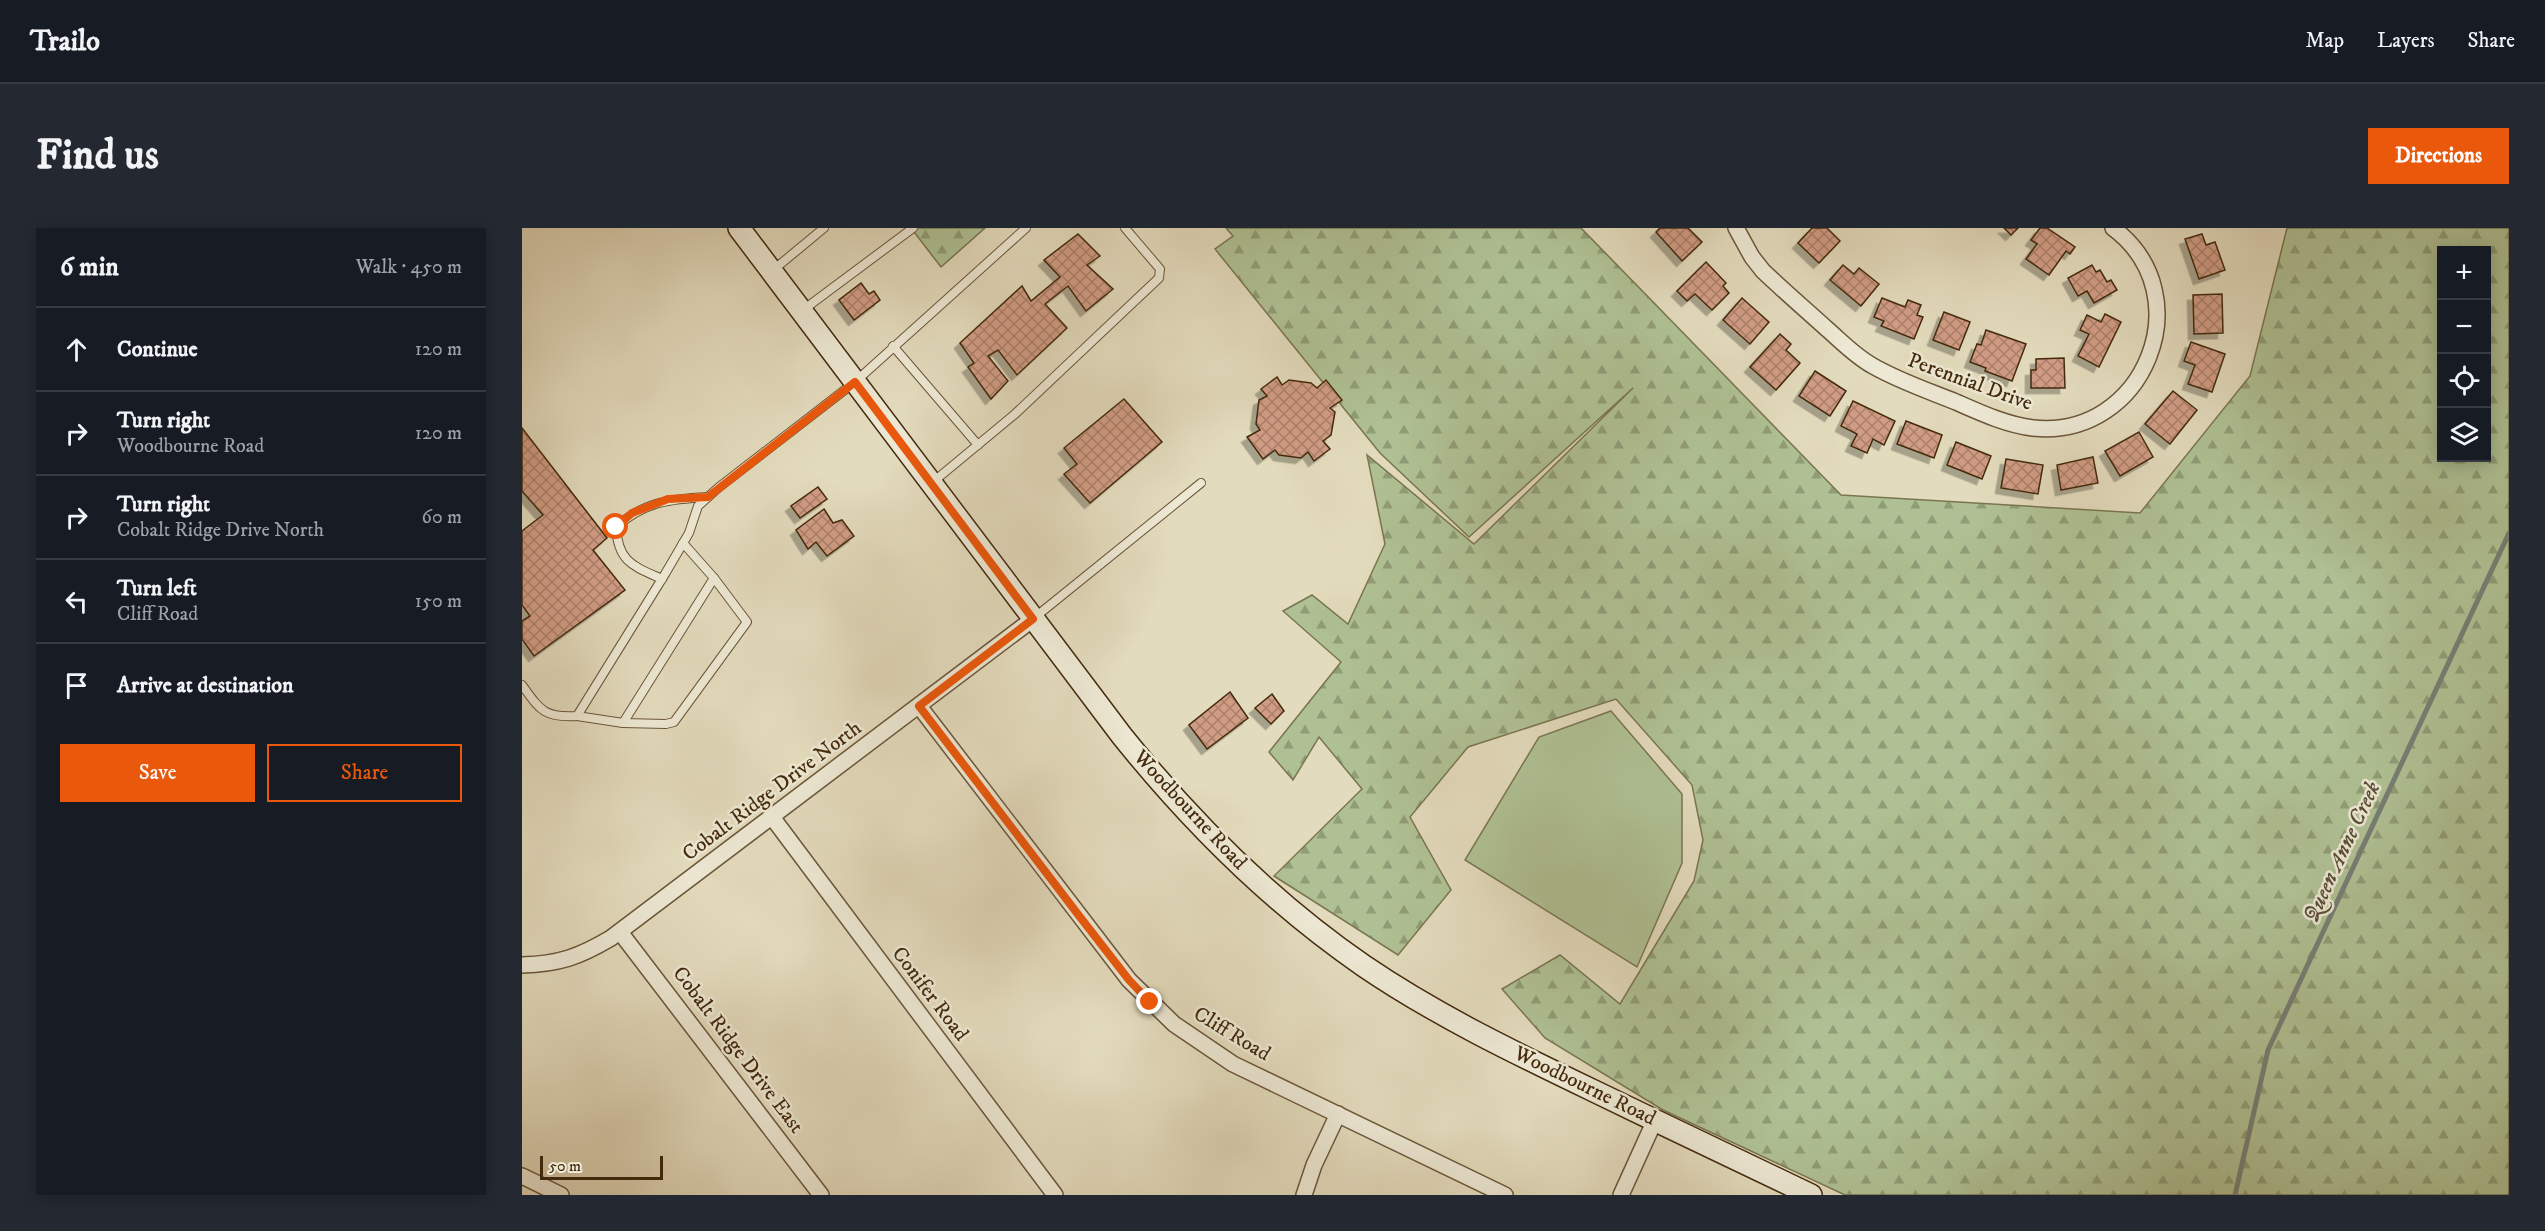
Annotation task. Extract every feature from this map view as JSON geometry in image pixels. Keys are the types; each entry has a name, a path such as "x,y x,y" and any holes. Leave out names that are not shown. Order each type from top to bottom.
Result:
{"main road":[{"name":"Woodbourne Road","path":"739,228 1033,619 1160,783 1209,836 1267,891 1311,927 1406,993 1467,1028 1811,1195"}],"street":[{"name":"Perennial Drive","path":"1736,228 1752,257 1763,271 1851,352 1873,366 2011,423 2050,428 2087,419 2113,406 2127,393 2151,355 2158,317 2151,278 2141,257 2130,243 2113,228"},
{"name":"Cobalt Ridge Drive North","path":"522,965 548,964 566,960 585,953 620,932 1033,619"},
{"name":"Cliff Road","path":"919,706 1129,980 1174,1024 1233,1064 1505,1195"},
{"name":"Conifer Road","path":"772,817 1055,1195"},
{"name":"Cobalt Ridge Drive East","path":"620,932 821,1195"},
{"path":"1304,1195 1314,1165 1338,1114"},
{"path":"1621,1195 1655,1120"},
{"path":"522,1176 561,1195"}],"lane":[{"path":"772,271 824,228"},
{"path":"801,310 913,228"},
{"path":"577,716 683,543 698,507 855,382 1026,228"},
{"path":"932,484 1015,414 1159,278 1160,269 1125,228"},
{"path":"893,346 978,445"},
{"path":"1033,619 1201,483"},
{"path":"662,579 632,566 617,545 616,527 632,513 668,499 708,497"},
{"path":"522,685 539,709 550,715 577,716 623,723 666,724 674,722 747,622 714,578 683,543"},
{"path":"623,723 714,578"}],"green space":[{"path":"911,228 985,228 941,267"},
{"path":"1226,228 1581,228 1841,495 2140,513 2250,376 2287,228 2509,228 2509,1195 1845,1195 1663,1110 1545,1038 1502,989 1560,955 1620,1004 1694,881 1703,840 1692,785 1616,699 1468,747 1410,817 1451,890 1398,955 1274,876 1362,789 1319,737 1293,780 1269,752 1341,662 1283,611 1312,595 1348,624 1385,544 1367,455 1474,544 1633,388 1469,537 1380,453 1215,249 1233,236"},
{"path":"1611,711 1682,794 1682,863 1637,967 1465,860 1539,737"}],"building":[{"path":"1660,228 1688,228 1702,242 1682,261 1656,232"},
{"path":"1812,228 1827,228 1840,241 1819,263 1798,243"},
{"path":"2004,228 2018,228 2011,235"},
{"path":"2040,228 2047,228 2075,247 2070,254 2066,251 2049,275 2026,259 2037,244 2031,240"},
{"path":"1078,234 1100,256 1087,265 1113,289 1086,311 1068,286 1045,304 1067,328 1017,375 998,350 988,356 1008,381 991,399 968,367 974,363 960,343 1022,286 1031,301 1060,277 1044,260"},
{"path":"2202,234 2206,245 2215,242 2225,270 2199,279 2185,239"},
{"path":"1706,262 1726,283 1723,286 1729,293 1712,310 1695,294 1687,301 1677,291"},
{"path":"1843,265 1854,274 1859,268 1879,284 1861,306 1830,280"},
{"path":"2092,265 2096,272 2100,270 2107,282 2111,280 2117,290 2094,303 2087,291 2078,296 2068,278"},
{"path":"861,283 869,294 874,291 880,300 854,320 839,300"},
{"path":"2222,294 2223,333 2194,334 2193,295"},
{"path":"1742,298 1769,322 1750,344 1723,320"},
{"path":"1882,298 1905,307 1908,300 1921,305 1917,315 1923,317 1914,339 1881,326 1884,321 1874,317"},
{"path":"1944,312 1970,322 1959,350 1933,340"},
{"path":"2105,314 2121,322 2099,367 2078,356 2089,334 2080,330 2087,315 2101,322"},
{"path":"1986,330 2026,344 2012,381 1985,371 1986,368 1970,362 1977,344 1981,345"},
{"path":"1780,334 1791,344 1786,350 1800,363 1776,390 1750,367"},
{"path":"2191,342 2225,354 2212,392 2188,384 2195,365 2184,361"},
{"path":"2064,358 2065,388 2031,388 2031,370 2036,370 2036,359"},
{"path":"1815,371 1846,391 1830,416 1799,396"},
{"path":"1277,377 1282,385 1289,380 1311,383 1317,388 1326,380 1342,400 1330,408 1335,412 1331,435 1323,441 1330,449 1314,461 1308,452 1301,458 1279,455 1275,450 1263,459 1247,437 1260,430 1256,424 1259,400 1267,396 1261,389"},
{"path":"2173,391 2197,410 2170,444 2145,424"},
{"path":"1124,399 1162,442 1090,503 1064,474 1077,464 1064,448"},
{"path":"1853,401 1895,421 1884,445 1873,439 1867,453 1851,446 1857,434 1841,426"},
{"path":"1906,421 1942,435 1934,458 1897,444"},
{"path":"522,428 607,538 593,550 625,590 534,656 522,639 522,621 530,616 522,605 522,531 543,515 522,491"},
{"path":"2139,432 2153,457 2120,476 2105,451"},
{"path":"1956,442 1991,456 1982,479 1947,465"},
{"path":"2093,457 2098,483 2061,490 2057,465"},
{"path":"2006,459 2043,465 2038,494 2001,488"},
{"path":"818,487 827,499 800,518 791,506"},
{"path":"824,509 833,523 842,520 854,536 827,556 816,542 808,549 796,530"},
{"path":"1230,692 1248,718 1207,749 1189,725"},
{"path":"1272,694 1284,711 1271,724 1255,708"}],"waterway":[{"name":"Queen Anne Creek","path":"2235,1195 2268,1050 2509,533"}],"route":[{"path":"616,527 632,513 668,499 708,497 855,382 1033,619 919,706 1129,980 1150,1002"}]}
